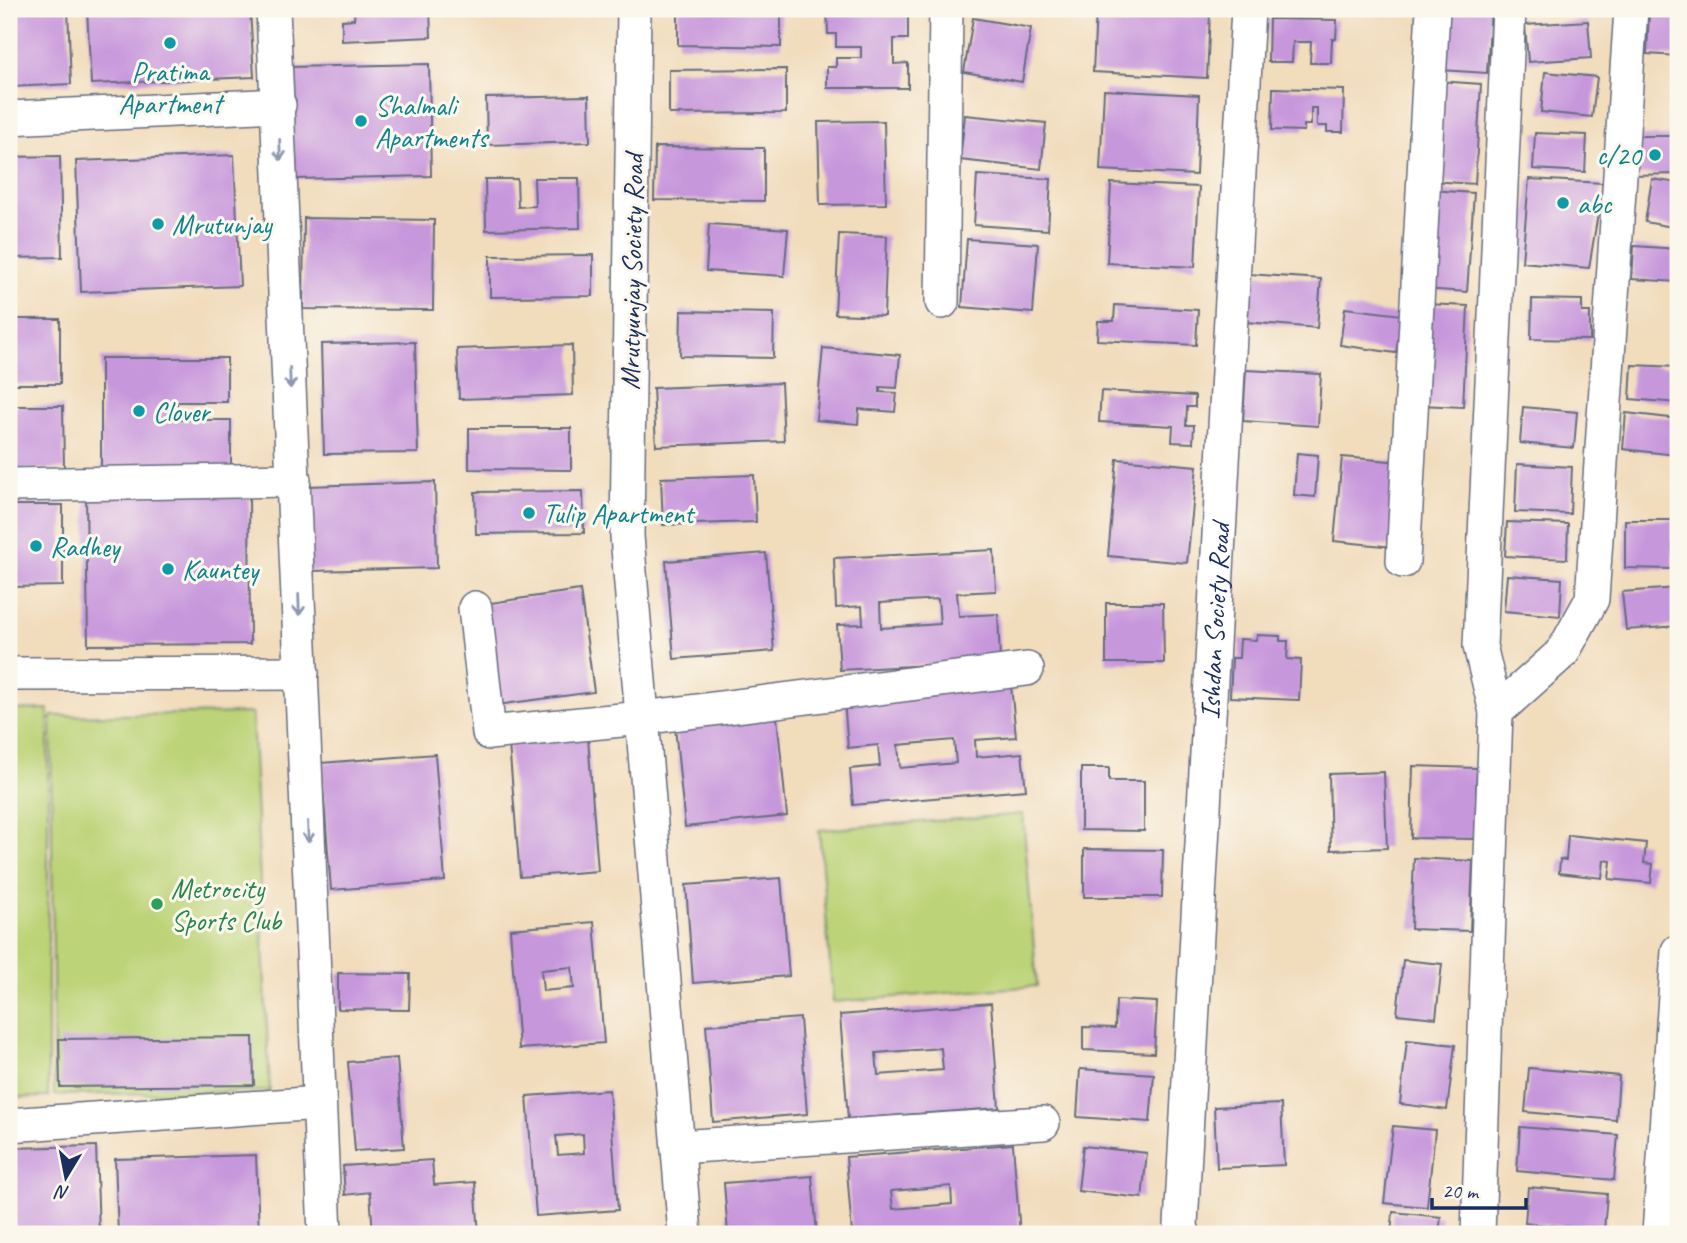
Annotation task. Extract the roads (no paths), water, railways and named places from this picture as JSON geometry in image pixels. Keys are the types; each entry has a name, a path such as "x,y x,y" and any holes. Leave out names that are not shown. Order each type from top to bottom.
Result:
{"street":[{"path":"273,9 325,1234"},
{"name":"Mrutyunjay Society Road","path":"634,9 628,536 685,1234"},
{"path":"942,302 946,9"},
{"name":"Ishdan Society Road","path":"1183,1234 1181,1226 1248,9"},
{"path":"1403,561 1433,9"},
{"path":"1478,1234 1496,712 1480,646 1508,9"},
{"path":"1496,712 1563,652 1592,599 1631,9"},
{"path":"9,118 279,105"},
{"path":"9,485 294,480"},
{"path":"475,608 489,733 642,718 1027,669"},
{"path":"9,674 302,673"},
{"path":"1659,1234 1674,1080 1678,951"},
{"path":"9,1125 319,1103"},
{"path":"678,1147 1043,1123"}],"place":[{"name":"Pratima Apartment","path":"170,43"},
{"name":"Shalmali Apartments","path":"361,121"},
{"name":"c/20","path":"1655,155"},
{"name":"abc","path":"1563,203"},
{"name":"Mrutunjay","path":"158,224"},
{"name":"Clover","path":"139,411"},
{"name":"Tulip Apartment","path":"529,513"},
{"name":"Radhey","path":"36,546"},
{"name":"Kauntey","path":"168,569"},
{"name":"Metrocity Sports Club","path":"157,904"}]}
